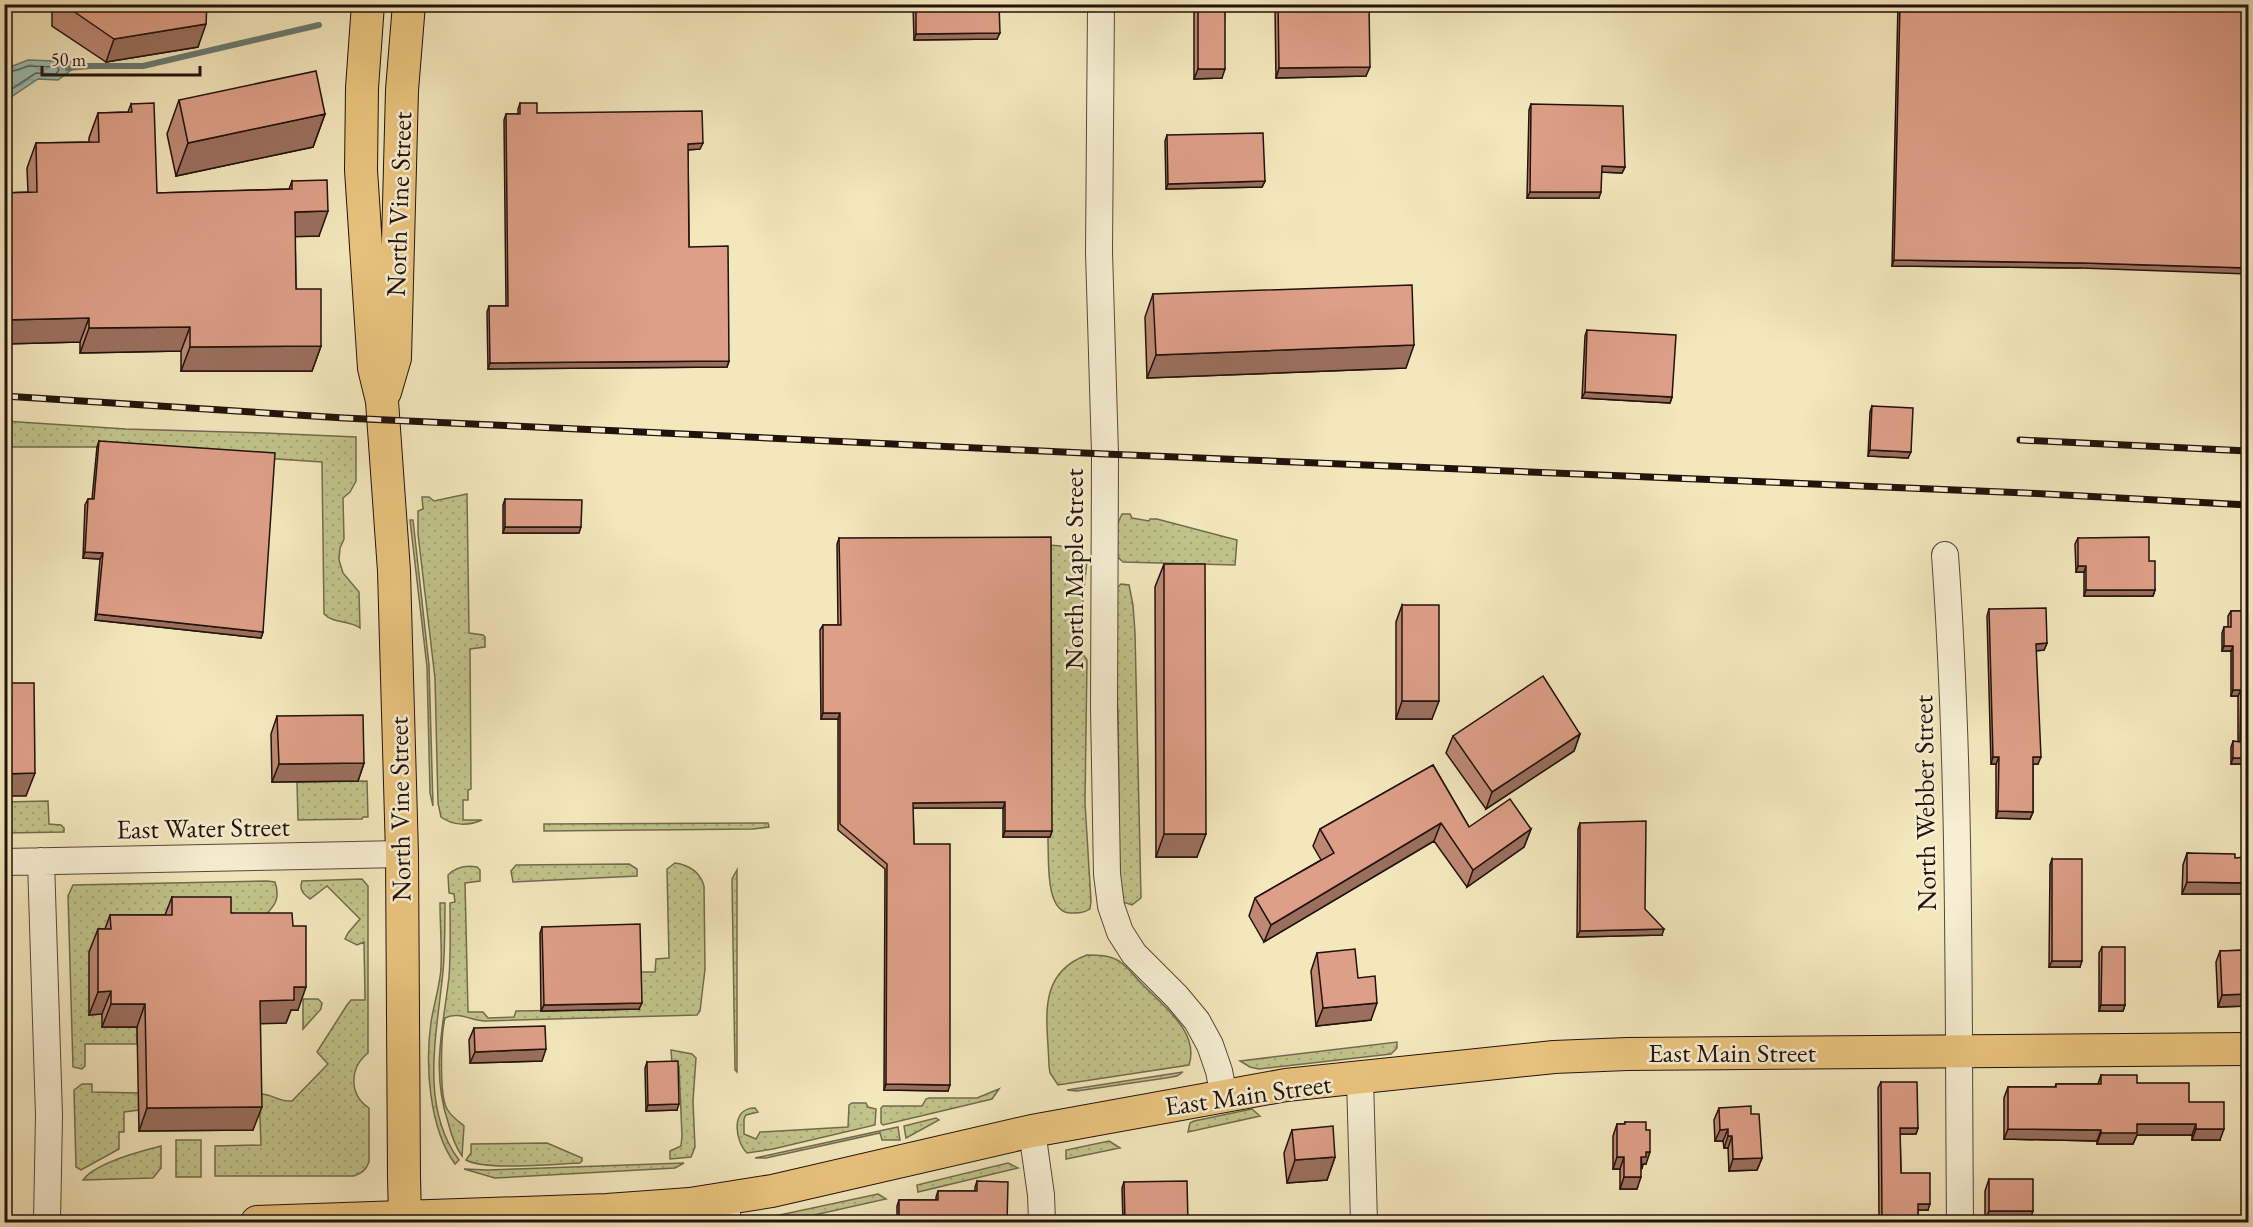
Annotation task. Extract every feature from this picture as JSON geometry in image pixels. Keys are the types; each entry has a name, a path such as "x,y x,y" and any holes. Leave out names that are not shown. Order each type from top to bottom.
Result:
{"main road":[{"name":"North Vine Street","path":"382,401 395,358 402,90 409,4"},
{"name":"North Vine Street","path":"368,6 362,88 361,170 374,368 382,401 394,571 402,854 405,1221"},
{"name":"East Main Street","path":"257,1222 405,1221 607,1210 726,1211 771,1191 1032,1131 1117,1114 1286,1085 1554,1058 1606,1055 2248,1049"}],"street":[{"name":"North Maple Street","path":"1101,4 1099,252 1105,454 1104,709 1107,874 1112,906 1120,932 1134,954 1177,997 1197,1022 1210,1045 1219,1071 1224,1097"},
{"name":"North Webber Street","path":"1946,555 1957,841 1960,1222"},
{"name":"East Water Street","path":"4,862 402,854"},
{"path":"41,861 49,1116 47,1222"},
{"path":"1360,1079 1364,1222"},
{"path":"1032,1131 1041,1195 1042,1222"}],"green space":[{"path":"4,421 126,429 356,437 356,481 350,492 343,498 344,539 340,548 339,560 343,573 359,592 360,628 324,614 322,462 97,447 5,447"},
{"path":"467,494 469,633 483,635 485,647 470,649 471,789 468,790 468,800 463,800 463,820 482,820 461,824 441,817 438,803 435,678 418,534 418,511 423,509 422,497 429,497 434,501"},
{"path":"1122,514 1130,514 1132,518 1149,521 1157,519 1237,540 1235,565 1123,562 1118,557 1114,545 1115,532"},
{"path":"410,520 413,520 429,665 433,806 430,793 427,667"},
{"path":"1049,545 1080,552 1087,561 1078,647 1087,660 1085,803 1091,901 1090,909 1079,913 1063,911 1057,905 1050,885 1049,873"},
{"path":"1121,584 1129,585 1135,633 1141,898 1132,905 1120,901 1118,712 1114,657 1116,589"},
{"path":"367,781 368,817 298,820 297,782"},
{"path":"48,801 49,824 61,825 64,832 5,833 5,802"},
{"path":"768,823 769,827 753,829 544,831 544,824"},
{"path":"675,863 693,870 700,877 704,886 705,969 700,1011 697,1015 485,1021 460,1016 445,1018 442,1050 444,1102 447,1109 464,1126 462,1156 450,1131 443,1103 439,1067 450,968 450,903 455,902 454,894 449,893 448,875 458,868 477,867 480,870 480,881 465,883 468,1012 483,1012 488,1018 514,1017 516,1011 639,1009 638,972 655,972 656,959 669,958 667,869"},
{"path":"629,864 637,869 637,876 513,882 511,871 516,865"},
{"path":"737,870 737,1072 735,1070 732,879"},
{"path":"362,879 368,886 368,1053 358,1066 354,1080 357,1095 369,1108 368,1165 354,1176 215,1176 215,1146 261,1145 259,1094 292,1101 328,1064 317,1052 347,1005 351,1000 365,1000 364,942 357,945 345,939 360,919 327,886 310,899 301,889 302,881"},
{"path":"275,882 277,898 262,919 90,1014 102,1014 137,1027 137,1044 85,1044 85,1066 82,1069 73,1067 68,896 73,885"},
{"path":"440,903 445,903 445,938 435,1044 435,1093 439,1117 447,1139 459,1160 455,1164 439,1133 434,1115 429,1076 429,1039 441,968"},
{"path":"1087,955 1107,956 1119,961 1169,1010 1189,1041 1191,1053 1189,1065 1058,1085 1050,1073 1049,1066 1048,1001 1059,974 1070,963"},
{"path":"303,999 318,999 322,1003 321,1009 303,1029"},
{"path":"1397,1042 1397,1048 1391,1054 1259,1069 1240,1061"},
{"path":"671,1050 692,1054 696,1058 693,1101 695,1147 691,1157 670,1159 670,1151 681,1146 682,1136 679,1066 672,1063"},
{"path":"1183,1072 1166,1078 1077,1091 1067,1090"},
{"path":"82,1084 92,1084 92,1092 139,1093 139,1110 124,1112 124,1132 119,1132 119,1149 81,1170 76,1167 74,1090"},
{"path":"999,1089 992,1099 883,1125 881,1123 883,1106 922,1106 929,1098 977,1098"},
{"path":"866,1103 868,1107 876,1109 875,1125 747,1153 740,1141 738,1119 747,1109 755,1108 758,1112 746,1115 744,1134 756,1139 760,1132 848,1127 849,1105"},
{"path":"1252,1109 1260,1116 1188,1132 1190,1123 1194,1121"},
{"path":"936,1118 939,1120 906,1138 904,1126"},
{"path":"898,1127 900,1140 882,1140 880,1133 766,1158 755,1158"},
{"path":"176,1140 201,1140 201,1177 176,1177"},
{"path":"1109,1141 1120,1148 1066,1159 1066,1150"},
{"path":"547,1143 582,1158 582,1161 580,1163 504,1166 466,1160 471,1153 471,1144"},
{"path":"161,1146 161,1168 153,1178 83,1180 107,1164"},
{"path":"684,1163 675,1168 495,1178 464,1169 487,1170"},
{"path":"1008,1163 1018,1168 918,1192 917,1185"},
{"path":"878,1194 886,1199 783,1222 752,1222 756,1220"}],"water":[{"path":"28,60 82,62 58,80 38,79 5,101 5,69"}],"building":[{"path":"63,4 207,4 206,24 114,39"},
{"path":"916,4 999,4 1000,33 916,34"},
{"path":"1198,4 1225,4 1225,69 1198,69"},
{"path":"1278,4 1369,4 1370,67 1279,68"},
{"path":"1900,4 2248,4 2248,268 1894,260"},
{"path":"316,71 325,114 188,143 179,100"},
{"path":"154,103 157,193 292,189 292,181 327,180 328,211 295,212 296,289 321,289 321,346 190,347 190,327 89,328 89,318 4,320 4,193 37,192 36,143 99,142 98,113 132,112 131,104"},
{"path":"520,103 537,103 537,113 702,111 703,143 688,144 689,247 728,246 729,361 490,363 489,306 508,306 506,114 520,114"},
{"path":"1531,104 1623,106 1625,167 1602,166 1601,192 1530,192"},
{"path":"1263,133 1265,181 1168,184 1167,135"},
{"path":"1412,285 1414,345 1156,355 1153,294"},
{"path":"1587,330 1676,335 1672,397 1585,392"},
{"path":"1872,406 1913,408 1911,452 1870,450"},
{"path":"99,441 275,453 263,632 97,614 103,553 85,552 88,499 94,499"},
{"path":"505,499 582,500 581,527 505,527"},
{"path":"1051,537 1052,831 1005,831 1005,802 913,803 914,844 950,844 950,1085 886,1084 887,864 840,824 840,713 823,713 823,625 841,625 839,538"},
{"path":"2149,537 2149,561 2155,561 2155,590 2086,590 2086,566 2078,566 2078,538"},
{"path":"2246,561 2248,561 2248,758 2233,758 2233,741 2240,742 2241,690 2233,690 2233,646 2224,646 2224,627 2231,627 2231,611 2244,611"},
{"path":"1164,564 1205,564 1206,834 1164,834"},
{"path":"1402,605 1439,605 1439,701 1402,701"},
{"path":"2046,608 2047,643 2036,644 2041,757 2033,757 2033,812 1998,811 1999,757 1993,757 1989,609"},
{"path":"4,655 10,655 11,683 34,683 35,773 4,774"},
{"path":"1543,676 1580,734 1492,792 1453,736"},
{"path":"363,715 364,763 279,764 277,716"},
{"path":"1433,765 1469,827 1510,799 1531,829 1473,870 1441,823 1271,925 1255,898 1334,853 1320,829"},
{"path":"1646,821 1645,909 1664,929 1580,931 1580,823"},
{"path":"2187,853 2235,854 2235,858 2248,857 2248,883 2187,882"},
{"path":"2052,859 2082,859 2082,961 2052,961"},
{"path":"172,897 231,897 231,913 292,913 293,926 306,926 306,987 294,987 294,1000 260,1001 262,1107 147,1108 145,1004 111,1004 111,991 98,992 98,929 111,929 110,915 172,915"},
{"path":"640,924 642,1003 544,1005 542,927"},
{"path":"2102,947 2125,947 2125,1005 2101,1005"},
{"path":"1355,949 1358,978 1375,976 1377,1003 1323,1008 1317,953"},
{"path":"2248,950 2248,994 2222,995 2220,951"},
{"path":"545,1026 546,1049 475,1052 474,1028"},
{"path":"678,1061 679,1104 648,1105 647,1062"},
{"path":"2101,1075 2137,1075 2137,1083 2189,1083 2189,1102 2224,1102 2224,1129 2196,1129 2196,1124 2137,1124 2137,1133 2101,1133 2101,1130 2008,1129 2008,1087 2101,1084"},
{"path":"1881,1082 1917,1082 1918,1128 1900,1128 1901,1173 1930,1173 1930,1204 1918,1204 1918,1222 1878,1222 1878,1216 1882,1216"},
{"path":"1751,1106 1751,1114 1759,1114 1762,1158 1733,1159 1732,1136 1728,1136 1728,1129 1720,1130 1719,1108"},
{"path":"1625,1122 1646,1122 1646,1130 1650,1130 1650,1152 1646,1152 1646,1157 1641,1157 1641,1177 1624,1177 1624,1157 1617,1157 1617,1124 1625,1124"},
{"path":"1333,1126 1335,1157 1295,1160 1292,1130"},
{"path":"1989,1179 2033,1179 2033,1211 1989,1211"},
{"path":"977,1181 1008,1182 1007,1222 857,1222 857,1219 899,1219 899,1200 938,1200 938,1191 977,1191"},
{"path":"1187,1181 1188,1222 1125,1222 1124,1182"}],"waterway":[{"path":"68,68 143,66 319,25"}],"railway":[{"path":"4,396 344,418 1105,454 2026,493 2248,505"},
{"path":"2020,440 2248,451"}]}
